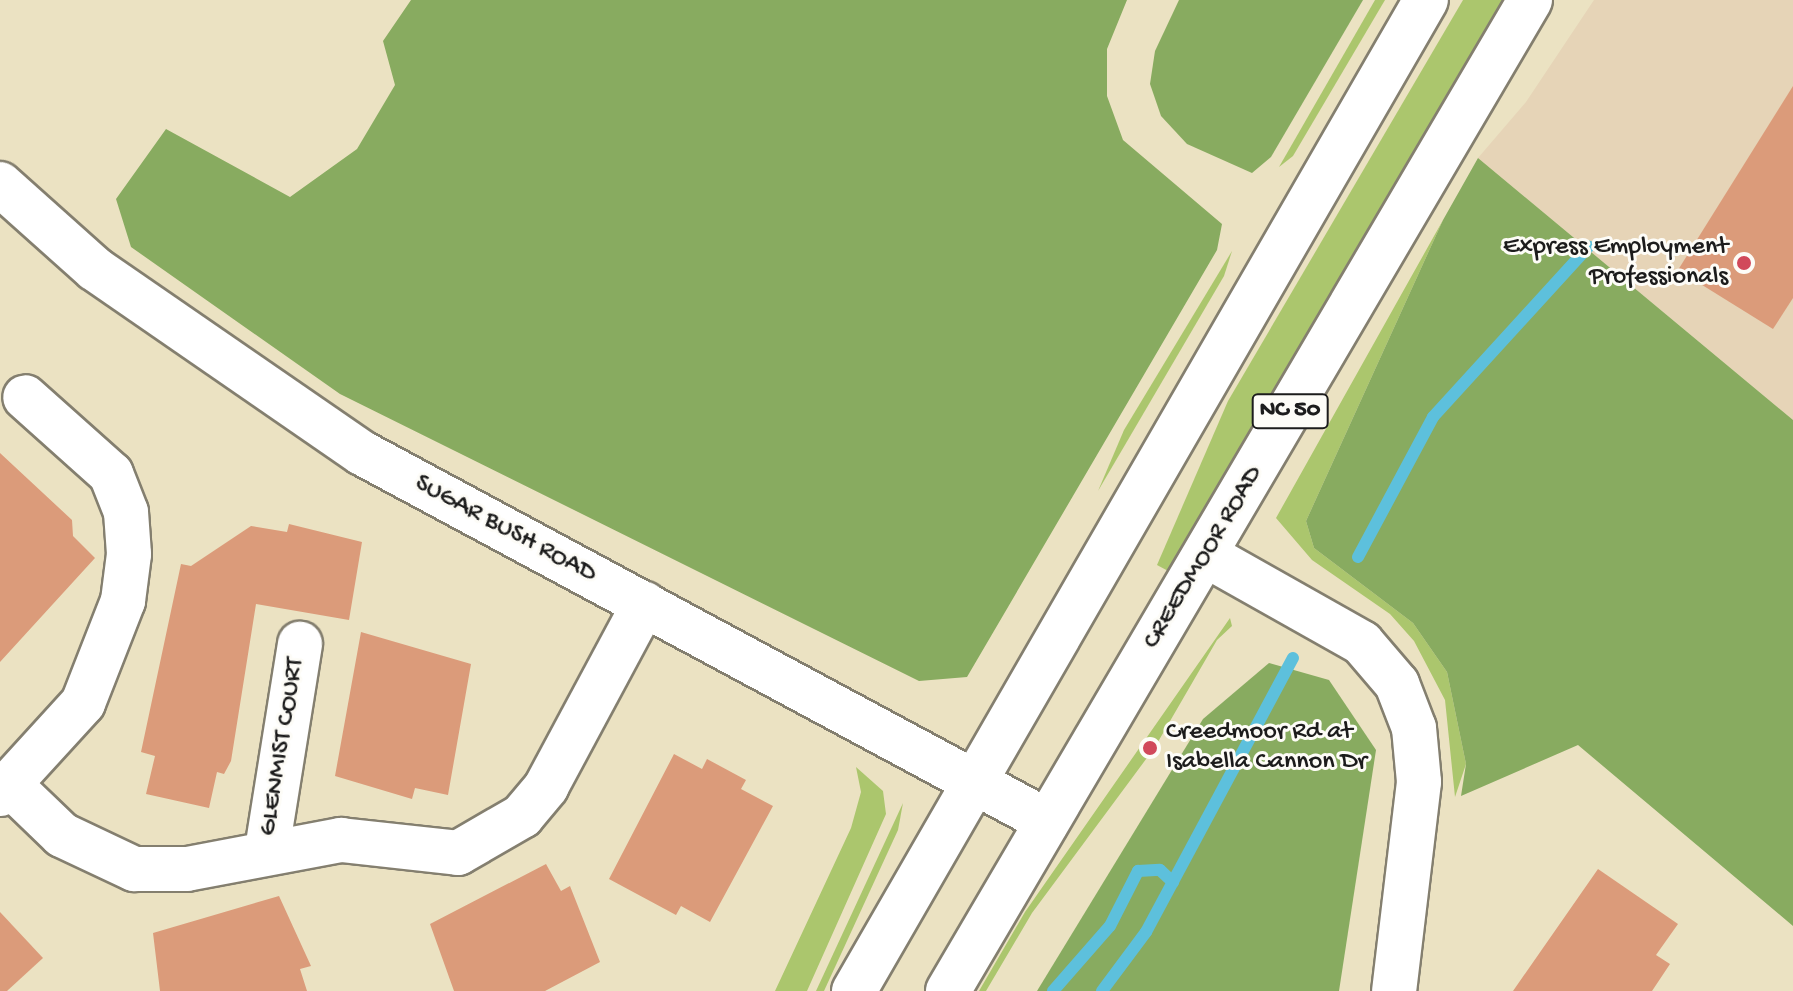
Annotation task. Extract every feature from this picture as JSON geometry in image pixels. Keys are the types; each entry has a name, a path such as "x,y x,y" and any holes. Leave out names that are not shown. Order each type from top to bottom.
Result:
{"street":[{"path":"854,991 1426,0"},
{"name":"CREEDMOOR ROAD","path":"948,991 1530,0"},
{"name":"SUGAR BUSH ROAD","path":"0,184 95,269 349,445 1047,821"},
{"path":"25,397 111,474 126,512 129,554 123,601 83,703 5,790 62,835 134,869 187,869 267,850 341,840 458,853 492,839 546,787 644,604"},
{"path":"1206,555 1362,643 1397,684 1414,728 1419,782 1394,991"},
{"name":"GLENMIST COURT","path":"267,850 300,644"}],"shaded area":[{"path":"1594,0 1793,0 1793,420 1478,158 1526,102"}],"green space":[{"path":"411,0 1127,0 1107,49 1107,96 1123,140 1222,224 1217,250 967,677 919,681 340,394 131,247 116,199 166,129 290,197 357,149 395,85 383,41"},
{"path":"1179,0 1363,0 1271,157 1252,173 1187,144 1161,116 1150,84 1155,51"},
{"path":"1375,0 1385,0 1293,156 1279,167"},
{"path":"1463,0 1504,0 1170,572 1157,565 1228,401"},
{"path":"1478,158 1793,420 1793,926 1578,745 1461,796 1466,764 1447,672 1413,623 1314,548 1306,521 1443,220"},
{"path":"1443,220 1306,521 1314,548 1413,623 1447,672 1466,764 1455,797 1445,700 1414,641 1390,614 1312,560 1276,518"},
{"path":"1232,251 1224,276 1098,491 1124,430"},
{"path":"1230,618 1232,626 1217,640 1155,747 1032,913 986,991 979,991 1025,912"},
{"path":"1269,663 1329,680 1376,750 1339,991 1037,991 1203,719"},
{"path":"856,767 883,791 886,814 807,991 775,991 851,828 861,792"},
{"path":"903,803 898,830 824,991 816,991"}],"building":[{"path":"1793,86 1793,298 1773,329 1678,270"},
{"path":"0,453 72,520 73,536 95,558 0,662"},
{"path":"289,524 362,542 349,620 256,604 231,761 224,774 217,772 209,808 146,794 155,756 141,752 181,564 191,566 251,526 287,532"},
{"path":"361,632 471,664 448,795 415,788 412,799 335,776"},
{"path":"674,754 702,769 707,759 746,780 741,789 773,806 710,922 681,906 676,915 609,879"},
{"path":"546,864 561,891 570,886 600,962 545,991 454,991 430,924"},
{"path":"1598,869 1678,924 1656,955 1670,964 1652,991 1513,991"},
{"path":"279,896 311,966 300,969 307,991 160,991 153,933"},
{"path":"0,912 43,958 7,991 0,991"}],"waterway":[{"path":"1358,557 1433,417 1589,246"},
{"path":"1102,991 1146,932 1293,658"},
{"path":"1053,991 1110,926 1138,871 1160,870 1173,882"}],"place":[{"name":"Express Employment Professionals","path":"1744,263"},
{"name":"Creedmoor Rd at Isabella Cannon Dr","path":"1150,748"}]}
